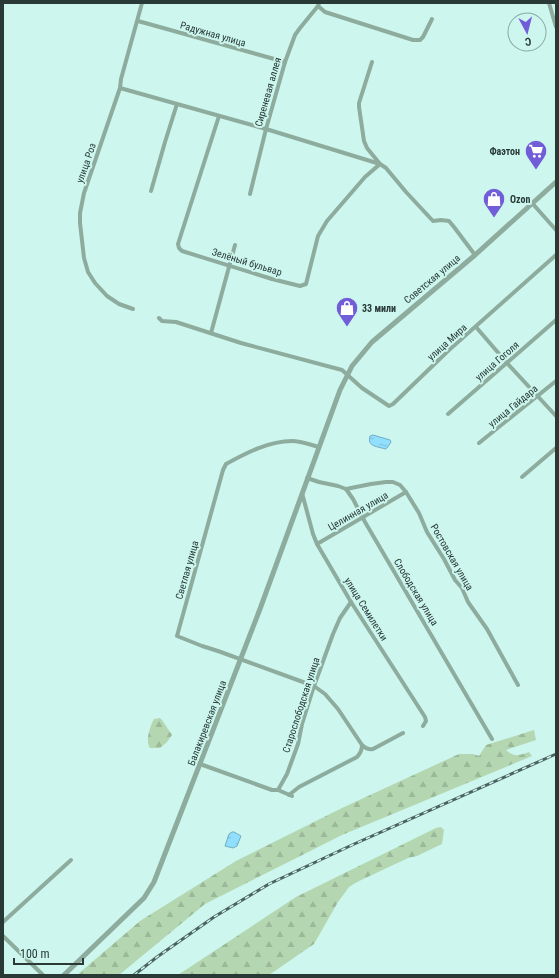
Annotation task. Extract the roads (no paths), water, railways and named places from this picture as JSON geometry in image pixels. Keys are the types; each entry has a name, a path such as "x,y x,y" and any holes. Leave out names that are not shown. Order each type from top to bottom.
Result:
{"street":[{"name":"улица Роз","path":"133,309 119,304 107,296 95,283 88,272 84,258 80,213 84,193 120,88 121,79 142,3"},
{"path":"549,3 556,27"},
{"path":"319,4 325,12 413,40 420,40 423,38 432,19"},
{"name":"Сиреневая аллея","path":"250,194 285,62 295,35 319,4"},
{"name":"Радужная улица","path":"138,21 285,62"},
{"path":"372,62 359,102 359,107 364,141 367,148 380,164"},
{"path":"120,88 266,129 380,164 386,168 406,192 434,221 449,221 474,255"},
{"path":"151,191 176,104"},
{"name":"Зелёный бульвар","path":"219,116 178,244 179,248 182,251 272,279 300,286 306,284 318,236 327,221 365,177 380,164"},
{"name":"Советская улица","path":"319,447 347,374 372,342 474,255 556,182"},
{"path":"532,203 556,230"},
{"path":"211,333 235,245"},
{"name":"улица Мира","path":"347,374 362,388 389,406 394,404 449,350 556,256"},
{"path":"159,318 162,321 176,322 241,343 342,370 347,374"},
{"name":"улица Гоголя","path":"448,414 556,320"},
{"path":"476,327 556,416"},
{"name":"улица Гайдара","path":"479,443 556,381"},
{"name":"Светлая улица","path":"319,447 294,441 278,442 261,447 226,464 223,470 177,636 314,686 325,694 338,709 362,745"},
{"name":"Балакиревская улица","path":"64,975 144,898 154,882 260,609 319,447"},
{"path":"522,477 556,448"},
{"path":"307,478 338,486 346,490"},
{"name":"Ростовская улица","path":"346,490 386,482 393,482 400,485 419,513 427,532 444,558 455,580 462,588 468,602 487,629 518,685"},
{"name":"Слободская улица","path":"346,490 353,499 362,517 492,739"},
{"name":"Целинная улица","path":"317,544 406,492"},
{"name":"улица Семилетки","path":"302,493 312,534 317,544 351,602 425,717 426,721 423,726"},
{"name":"Старослободская улица","path":"278,790 287,774 298,744 302,724 314,686 340,618 351,602"},
{"path":"362,745 369,750 373,749 403,733"},
{"path":"200,764 272,790 278,790 291,796 299,786 357,757 362,750 362,745"},
{"path":"3,922 71,860"},
{"path":"3,936 43,975"}],"water":[{"path":"373,435 390,440 391,442 385,449 373,446 369,440 370,436"},
{"path":"232,832 241,836 237,846 233,848 225,846 229,834"}],"railway":[{"path":"134,975 214,917 269,884 352,845 556,754"}],"place":[{"name":"Фаэтон","path":"536,170"},
{"name":"Ozon","path":"494,218"},
{"name":"33 мили","path":"347,328"}]}
